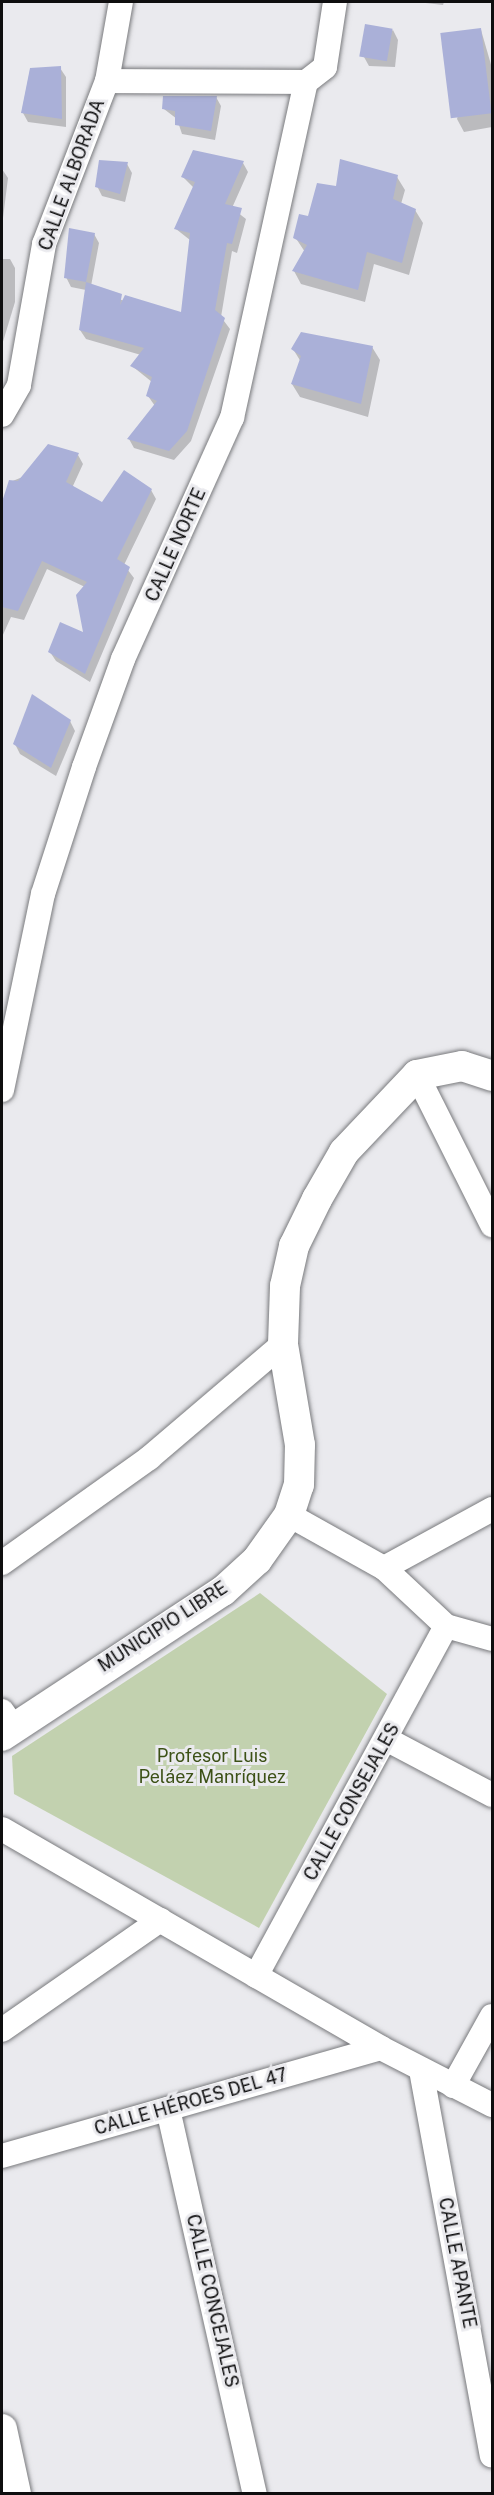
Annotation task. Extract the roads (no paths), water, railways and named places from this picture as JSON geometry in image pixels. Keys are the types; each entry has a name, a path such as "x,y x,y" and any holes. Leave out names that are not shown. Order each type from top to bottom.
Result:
{"street":[{"name":"CALLE ALBORADA","path":"2,415 19,386 44,244 106,81 121,2"},
{"path":"106,81 306,82 325,67 334,2"},
{"name":"CALLE NORTE","path":"2,1090 43,894 84,767 123,659 232,418 306,82"},
{"path":"492,1076 462,1066 417,1075 492,1225"},
{"name":"MUNICIPIO LIBRE","path":"5,1725 223,1591 257,1560 290,1515 299,1485 300,1445 283,1344 285,1286 294,1246 317,1198 344,1152 417,1075"},
{"path":"2,1563 140,1464 283,1344"},
{"path":"384,1568 492,1509"},
{"path":"290,1515 384,1568 446,1626 492,1639"},
{"name":"CALLE CONSEJALES","path":"256,1976 446,1626"},
{"path":"386,1739 492,1795"},
{"path":"2,1829 381,2048 492,2105"},
{"path":"2,2030 160,1920"},
{"path":"453,2086 492,2016"},
{"name":"CALLE HÉROES DEL 47","path":"2,2156 381,2048"},
{"name":"CALLE APANTE","path":"421,2070 492,2456"},
{"name":"CALLE CONCEJALES","path":"168,2109 255,2493"},
{"path":"2,2428 16,2493"}],"park label":[{"name":"Profesor Luis Peláez Manríquez","path":"212,1767"}]}
